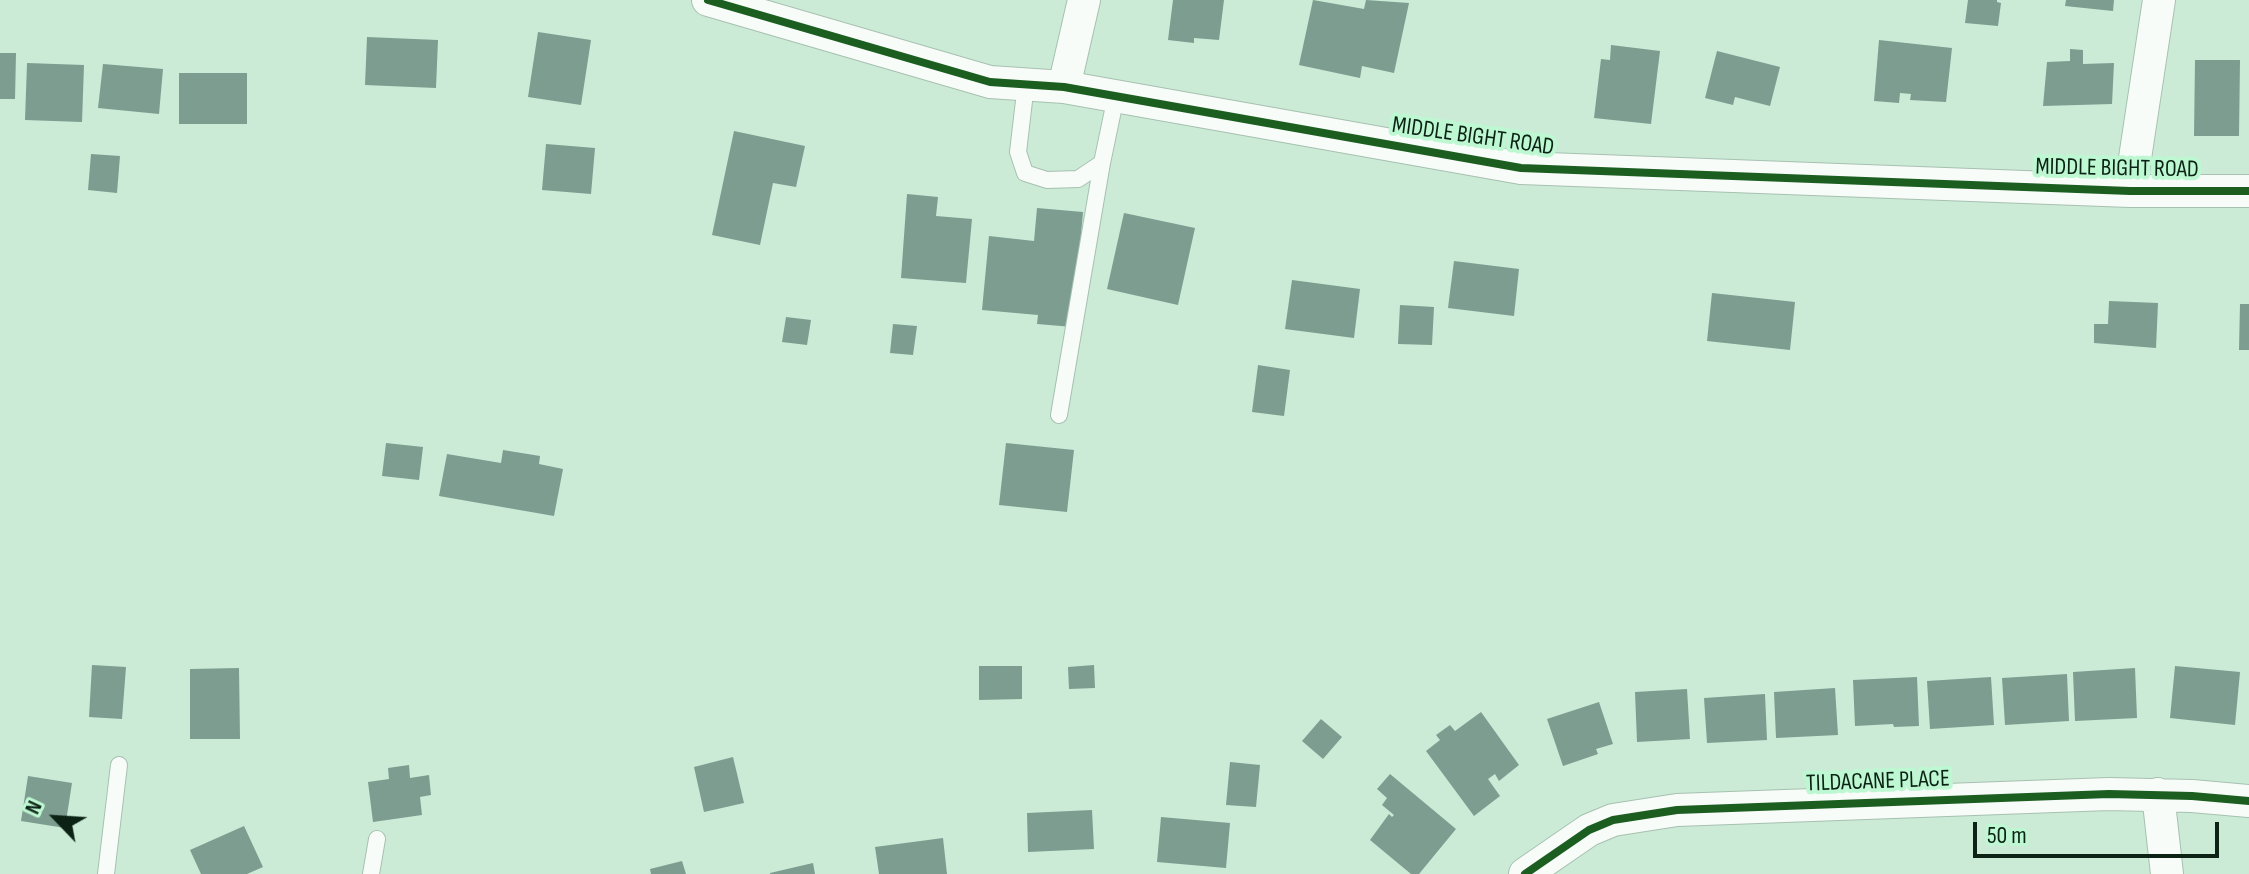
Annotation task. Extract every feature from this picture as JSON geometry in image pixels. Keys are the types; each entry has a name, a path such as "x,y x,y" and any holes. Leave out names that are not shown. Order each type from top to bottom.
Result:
{"street":[{"name":"MIDDLE BIGHT ROAD","path":"708,0 990,82 1064,87 1521,168 2130,191 2249,191"},
{"path":"1064,87 1084,0"},
{"path":"2130,191 2159,0"},
{"path":"2158,794 2167,874"},
{"name":"TILDACANE PLACE","path":"1525,874 1589,830 1613,820 1666,811 2158,794 2249,801"}],"lane":[{"path":"1026,84 1018,152 1025,173 1047,180 1078,179 1102,163"},
{"path":"1059,415 1116,96"},
{"path":"106,874 119,765"},
{"path":"371,874 377,839"}],"building":[{"path":"1173,0 1224,0 1219,40 1194,38 1194,43 1168,40"},
{"path":"1313,0 1364,9 1366,0 1409,3 1394,73 1362,66 1360,78 1299,65"},
{"path":"1968,0 1997,0 2001,3 1998,26 1965,23"},
{"path":"2066,0 2114,0 2113,11 2065,6"},
{"path":"538,32 591,40 581,105 528,97"},
{"path":"367,37 438,40 436,88 365,85"},
{"path":"1879,40 1952,48 1946,102 1910,100 1911,94 1900,93 1899,103 1874,101"},
{"path":"1611,45 1660,51 1651,124 1594,118 1601,59 1610,60"},
{"path":"2070,49 2083,50 2083,64 2114,63 2112,104 2043,106 2047,62 2070,61"},
{"path":"1717,51 1780,67 1770,106 1735,97 1733,105 1705,98"},
{"path":"0,53 16,53 15,99 0,99"},
{"path":"2195,60 2240,60 2239,136 2194,136"},
{"path":"27,63 84,65 82,122 25,120"},
{"path":"103,64 163,69 159,114 98,108"},
{"path":"179,73 247,73 247,124 179,124"},
{"path":"734,131 805,146 796,187 773,183 760,245 712,235"},
{"path":"546,144 595,148 591,194 542,190"},
{"path":"91,154 120,156 117,193 88,190"},
{"path":"907,194 938,197 936,216 972,219 966,283 901,278"},
{"path":"1037,208 1083,212 1073,327 1037,324 1038,315 982,310 989,236 1034,241"},
{"path":"1124,213 1195,228 1178,305 1107,289"},
{"path":"1454,261 1519,269 1514,316 1448,308"},
{"path":"1292,280 1360,289 1354,338 1285,329"},
{"path":"1712,293 1795,302 1790,350 1707,341"},
{"path":"2109,301 2158,303 2156,348 2094,343 2094,324 2108,324"},
{"path":"2240,304 2249,304 2249,350 2239,350"},
{"path":"1400,305 1434,307 1432,345 1398,344"},
{"path":"786,317 811,320 807,345 782,342"},
{"path":"893,324 917,326 913,355 890,353"},
{"path":"1258,365 1290,370 1284,416 1252,412"},
{"path":"386,443 423,447 419,480 382,476"},
{"path":"1006,443 1074,450 1067,512 999,505"},
{"path":"503,450 540,456 539,464 563,469 554,516 439,496 447,454 501,463"},
{"path":"92,665 126,667 122,719 89,717"},
{"path":"1094,665 1095,688 1069,689 1068,667"},
{"path":"979,666 1022,666 1022,699 979,700"},
{"path":"2175,666 2240,672 2235,725 2170,718"},
{"path":"239,668 240,739 190,739 190,669"},
{"path":"2135,668 2137,718 2075,721 2073,672"},
{"path":"2067,674 2069,721 2005,725 2002,678"},
{"path":"1917,677 1919,726 1855,726 1853,680"},
{"path":"1991,677 1994,725 1930,729 1927,681"},
{"path":"1835,688 1838,735 1776,738 1774,692"},
{"path":"1687,689 1690,739 1637,742 1635,692"},
{"path":"1765,694 1767,740 1707,743 1704,698"},
{"path":"1599,702 1613,744 1596,749 1598,754 1563,766 1547,719"},
{"path":"1481,712 1519,765 1499,781 1495,774 1488,779 1500,796 1474,816 1426,751 1440,740 1436,735 1450,725 1455,731"},
{"path":"1321,719 1342,737 1323,759 1302,741"},
{"path":"733,757 744,803 704,812 694,767"},
{"path":"1230,762 1260,765 1256,807 1226,805"},
{"path":"409,765 410,778 429,775 431,795 420,797 422,815 373,822 368,782 389,779 388,768"},
{"path":"1390,774 1456,829 1419,874 1411,874 1370,840 1389,814 1394,815 1382,805 1387,798 1377,789"},
{"path":"28,776 72,783 65,828 21,821"},
{"path":"1092,810 1094,849 1028,852 1027,813"},
{"path":"1161,817 1230,823 1226,868 1157,862"},
{"path":"244,826 263,867 247,874 201,874 190,850"},
{"path":"943,838 947,874 879,874 875,847"},
{"path":"682,861 686,874 651,874 650,869"},
{"path":"813,863 815,874 770,874 770,873"}],"cycle path":[{"path":"708,0 990,82 1064,87 1521,168 2130,191 2249,191"},
{"path":"1525,874 1589,830 1613,820 1677,810 2109,794 2249,801"}]}
